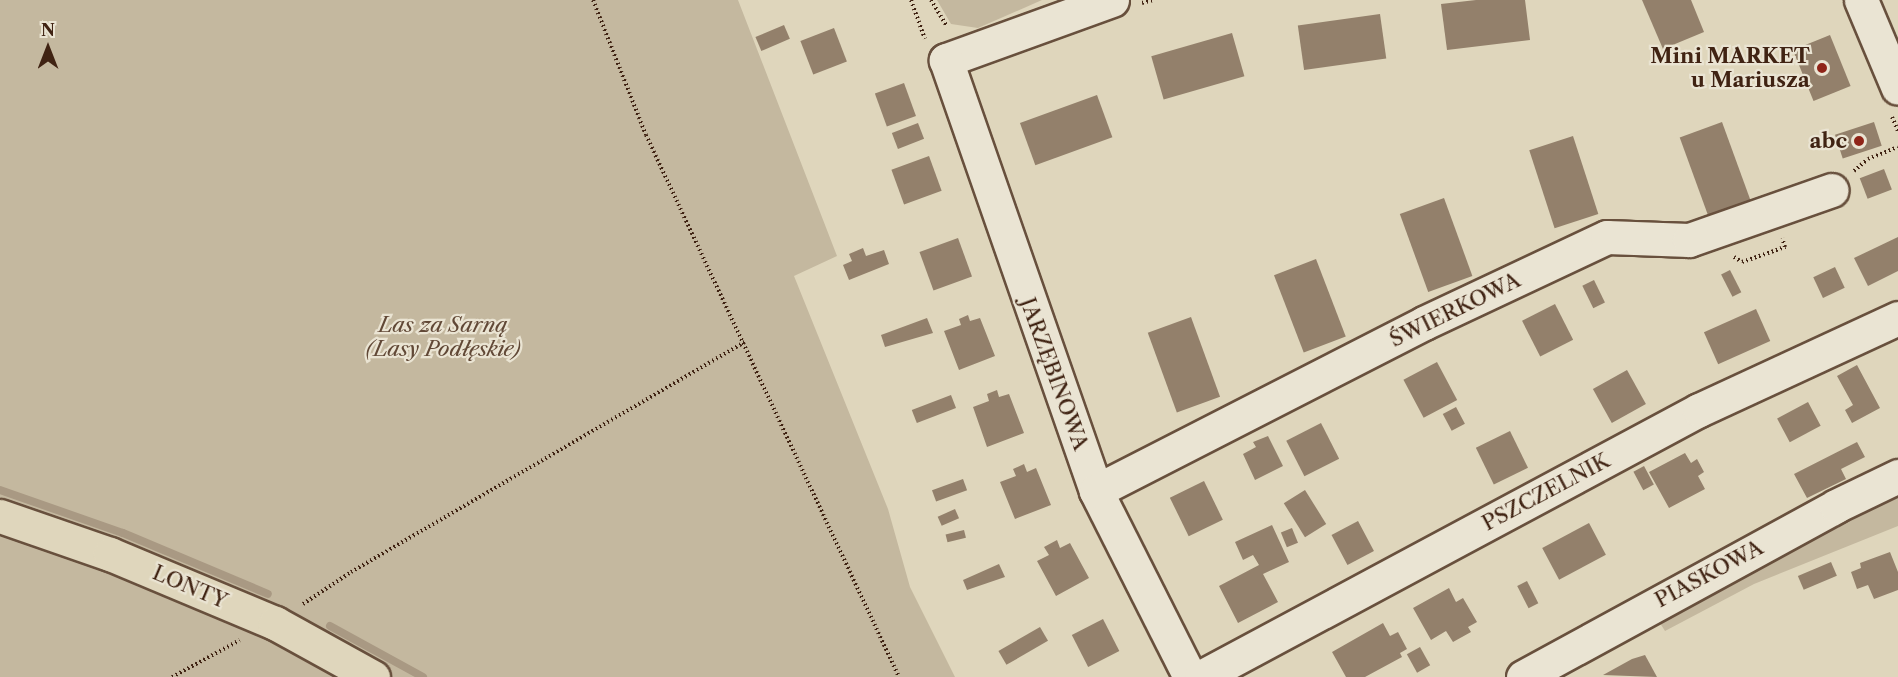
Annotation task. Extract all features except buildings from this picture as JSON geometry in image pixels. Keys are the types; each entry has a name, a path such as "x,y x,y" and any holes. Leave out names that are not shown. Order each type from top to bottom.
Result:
{"main road":[{"name":"LONTY","path":"0,516 110,554 275,623 373,677"}],"street":[{"name":"JARZĘBINOWA","path":"1112,0 946,60 1096,491 1190,677"},
{"path":"1861,0 1888,36 1898,88"},
{"name":"ŚWIERKOWA","path":"1096,491 1424,323 1607,237 1689,240 1832,190"},
{"name":"PSZCZELNIK","path":"1201,677 1699,410 1898,318"},
{"name":"PIASKOWA","path":"1523,677 1836,506 1898,476"}],"path":[{"path":"593,0 646,135 745,342 899,677"},
{"path":"172,677 275,623 351,572 745,342"}],"green space":[{"name":"Las za Sarną (Lasy Podłęskie)","path":"0,0 738,0 837,256 794,276 888,509 910,587 955,677 0,677"},
{"path":"937,0 1042,0 978,28 951,24"},
{"path":"1898,485 1898,526 1754,584 1665,631 1653,612"}],"waterway":[{"path":"0,490 123,533 268,594"},
{"path":"330,626 423,677"}],"place":[{"name":"Mini MARKET u Mariusza","path":"1822,68"},
{"name":"abc","path":"1859,141"}]}
